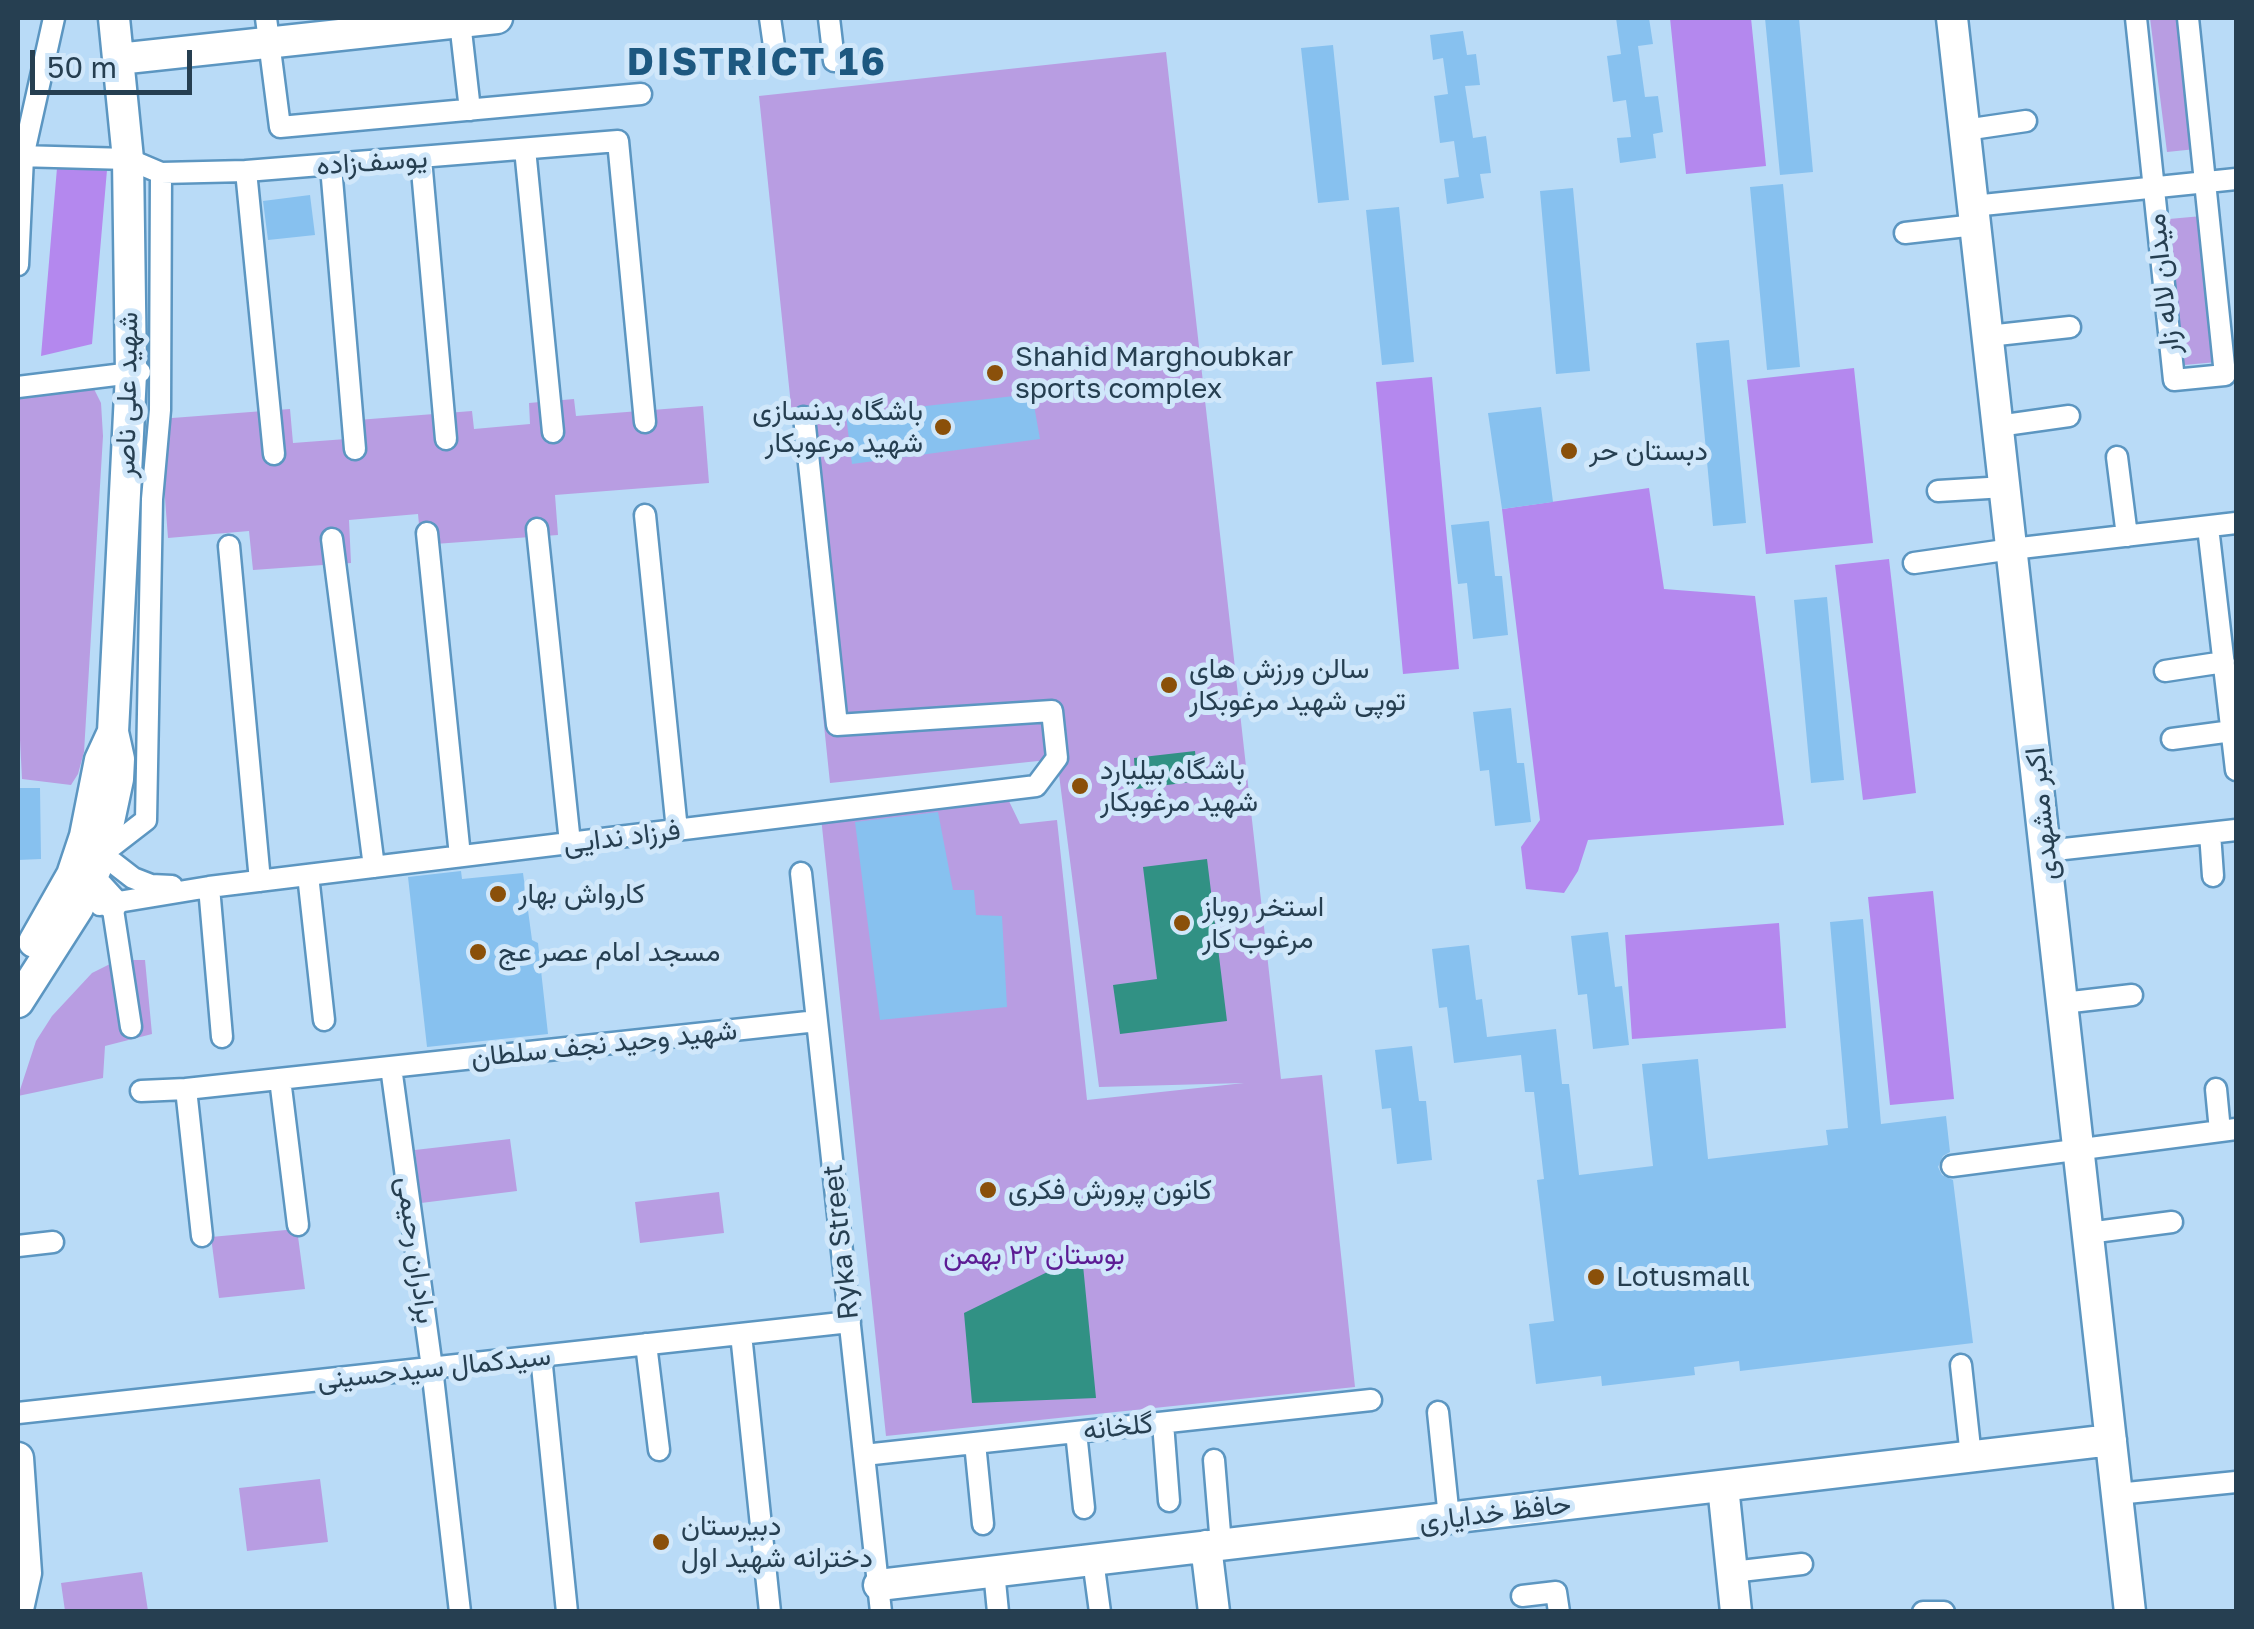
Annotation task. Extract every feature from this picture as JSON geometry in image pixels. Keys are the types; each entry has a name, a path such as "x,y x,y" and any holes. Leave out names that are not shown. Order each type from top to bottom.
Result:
{"street":[{"path":"18,265 20,157 54,18"},
{"name":"شهید علی ناصر","path":"18,1002 78,908 118,779 113,732 138,502 145,372 114,18"},
{"path":"118,59 268,30 498,18"},
{"path":"770,18 774,46"},
{"path":"830,18 834,61"},
{"name":"اکبر مشهدی","path":"1952,18 2130,1612"},
{"name":"میدان لاله زار","path":"2136,18 2174,380 2225,375 2188,18"},
{"path":"449,21 470,110"},
{"path":"268,30 280,127 641,94"},
{"path":"1965,130 2026,121"},
{"name":"یوسف‌زاده","path":"20,157 128,160 162,173 246,171 618,141 646,422"},
{"path":"526,150 553,432"},
{"path":"422,159 446,439"},
{"path":"331,167 355,449"},
{"path":"246,171 274,454"},
{"path":"18,387 145,372 162,173"},
{"path":"1905,234 1974,216 2236,178"},
{"path":"1988,336 2070,326"},
{"path":"1998,426 2069,416"},
{"name":"فرزاد ندایی","path":"209,887 1036,786 1057,758 1052,711 837,725 804,417"},
{"path":"2116,457 2126,536"},
{"path":"1938,491 2005,487"},
{"path":"88,870 146,820 138,502"},
{"path":"645,516 677,830"},
{"path":"1914,564 2012,548 2236,524"},
{"path":"2208,527 2228,621 2224,662 2236,770"},
{"path":"537,529 570,843"},
{"path":"427,534 460,856"},
{"path":"332,539 374,867"},
{"path":"229,546 260,880"},
{"path":"2165,671 2224,662"},
{"path":"2172,739 2234,736"},
{"path":"2046,851 2236,830"},
{"path":"2210,833 2213,876"},
{"path":"88,870 151,885 209,887"},
{"path":"88,870 112,903 131,1027"},
{"name":"شهید علی ناصر","path":"18,969 88,870"},
{"name":"Ryka Street","path":"801,873 880,1598"},
{"path":"308,875 324,1020"},
{"path":"78,908 209,887"},
{"path":"209,887 222,1036"},
{"path":"2063,1003 2132,995"},
{"name":"شهید وحید نجف سلطان","path":"141,1091 817,1021"},
{"name":"برادران رحیمی","path":"391,1067 460,1612"},
{"path":"280,1079 298,1225"},
{"path":"186,1089 202,1236"},
{"path":"1952,1166 2228,1130 2216,1089"},
{"path":"2088,1233 2172,1222"},
{"path":"18,1246 53,1242"},
{"name":"سیدکمال سیدحسینی","path":"18,1413 850,1322"},
{"path":"741,1334 770,1612"},
{"path":"646,1344 658,1450"},
{"path":"541,1356 568,1612"},
{"path":"1961,1365 1971,1457"},
{"name":"گلخانه","path":"864,1455 1371,1400"},
{"path":"1438,1412 1448,1518"},
{"path":"1163,1422 1169,1500"},
{"path":"1076,1432 1084,1508"},
{"name":"حافظ خدایاری","path":"880,1598 994,1571 2112,1440"},
{"path":"975,1443 983,1524"},
{"path":"18,1458 26,1573 18,1609"},
{"path":"1214,1460 1214,1612"},
{"path":"2118,1494 2236,1482"},
{"path":"1723,1486 1736,1612"},
{"path":"1093,1560 1100,1612"},
{"path":"1732,1572 1802,1564"},
{"path":"994,1571 998,1612"},
{"path":"1522,1596 1558,1602"}],"green space":[{"path":"2150,18 2180,18 2196,149 2167,152"},
{"name":"Shahid Marghoubkar sports complex","path":"1166,52 1281,1079 1322,1075 1355,1387 886,1436 821,817 1007,797 1020,824 1057,820 1087,1100 1244,1083 1099,1087 1057,759 830,783 759,96"},
{"path":"2202,216 2217,362 2184,365 2169,219"},
{"path":"93,387 101,403 103,436 84,752 71,785 22,779 18,701 18,397"},
{"path":"574,399 576,416 703,406 709,483 555,495 558,535 421,545 418,514 349,520 351,563 253,570 249,531 168,538 159,419 290,409 293,443 346,439 345,421 472,411 474,429 530,424 529,403"},
{"path":"118,960 145,960 152,1034 105,1046 103,1078 18,1096 36,1041 52,1016 92,973"},
{"path":"510,1139 517,1191 421,1203 415,1150"},
{"path":"719,1192 724,1233 640,1243 635,1202"},
{"path":"297,1229 305,1289 219,1298 211,1237"},
{"path":"320,1479 328,1542 247,1551 239,1488"},
{"path":"142,1572 148,1611 65,1611 61,1583"}],"shaded area":[{"path":"1670,18 1751,18 1766,166 1686,174"},
{"path":"57,168 107,170 92,344 41,356"},
{"path":"1854,368 1873,543 1766,554 1747,380"},
{"path":"1432,377 1459,669 1403,674 1376,382"},
{"path":"1649,488 1664,589 1755,596 1784,825 1588,840 1578,871 1564,893 1526,889 1521,847 1540,820 1502,509"},
{"path":"1889,559 1916,793 1863,800 1835,565"},
{"path":"1195,751 1198,781 1136,789 1134,758"},
{"name":"استخر روباز مرغوب کار","path":"1207,859 1227,1021 1120,1034 1113,985 1157,979 1143,867"},
{"path":"1933,891 1954,1099 1890,1105 1868,897"},
{"path":"1779,923 1786,1028 1632,1039 1625,935"},
{"path":"1082,1255 1096,1398 972,1403 964,1313"}],"building":[{"path":"1616,18 1649,18 1653,44 1638,46 1645,97 1658,96 1663,132 1653,134 1656,158 1620,163 1617,138 1631,137 1626,100 1613,102 1607,56 1621,54"},
{"path":"1765,18 1799,18 1813,172 1780,175"},
{"path":"1463,31 1467,55 1476,54 1480,85 1465,86 1473,138 1486,136 1491,173 1480,174 1484,198 1447,204 1444,179 1459,177 1454,141 1440,143 1434,96 1448,94 1443,58 1433,60 1430,35"},
{"path":"1333,45 1349,200 1318,203 1301,48"},
{"path":"1783,184 1800,367 1767,370 1750,187"},
{"path":"1573,188 1590,371 1556,374 1540,191"},
{"path":"310,195 315,235 268,240 263,201"},
{"path":"1399,207 1414,362 1382,365 1366,210"},
{"path":"1729,340 1746,523 1713,526 1696,343"},
{"name":"باشگاه بدنسازی شهید مرعوبکار","path":"1032,394 1040,439 852,464 846,415"},
{"name":"دبستان حر","path":"1541,407 1553,502 1502,509 1488,413"},
{"path":"1489,521 1495,576 1502,576 1508,635 1473,639 1467,583 1458,584 1451,525"},
{"path":"1827,597 1844,780 1811,783 1794,600"},
{"path":"1511,708 1517,763 1524,763 1531,822 1495,826 1489,770 1480,771 1473,712"},
{"path":"18,788 40,788 41,859 18,860"},
{"path":"938,812 953,890 974,890 976,915 1002,916 1007,1007 880,1020 855,822"},
{"name":"مسجد امام عصر عج","path":"461,871 462,879 523,873 532,940 538,943 548,1034 427,1047 408,877"},
{"path":"1863,919 1881,1124 1946,1116 1950,1152 1938,1167 1942,1175 1953,1180 1973,1343 1740,1371 1739,1361 1694,1367 1695,1375 1602,1386 1601,1376 1536,1384 1529,1324 1554,1321 1537,1180 1544,1179 1534,1092 1525,1092 1521,1055 1454,1063 1447,1007 1439,1008 1432,949 1469,945 1476,1000 1482,999 1487,1037 1556,1029 1562,1084 1569,1084 1579,1175 1653,1166 1642,1064 1698,1059 1708,1159 1828,1145 1826,1130 1848,1128 1830,922"},
{"path":"1608,932 1615,987 1622,986 1629,1045 1593,1049 1587,994 1578,995 1571,936"},
{"path":"1412,1046 1419,1101 1426,1101 1432,1160 1397,1164 1391,1108 1382,1109 1375,1050"}],"place":[{"name":"Shahid Marghoubkar sports complex","path":"995,373"},
{"name":"باشگاه بدنسازی شهید مرعوبکار","path":"943,427"},
{"name":"دبستان حر","path":"1569,451"},
{"name":"سالن ورزش های توپی شهید مرغوبکار","path":"1169,685"},
{"name":"باشگاه بیلیارد شهید مرغوبکار","path":"1080,786"},
{"name":"کارواش بهار","path":"498,894"},
{"name":"استخر روباز مرغوب کار","path":"1182,923"},
{"name":"مسجد امام عصر عج","path":"478,952"},
{"name":"کانون پرورش فکری","path":"988,1190"},
{"name":"Lotusmall","path":"1596,1277"},
{"name":"دبيرستان دخترانه شهید اول","path":"661,1542"}],"district":[{"name":"DISTRICT 16","path":"757,63"}],"park label":[{"name":"بوستان ۲۲ بهمن","path":"1034,1255"}]}
